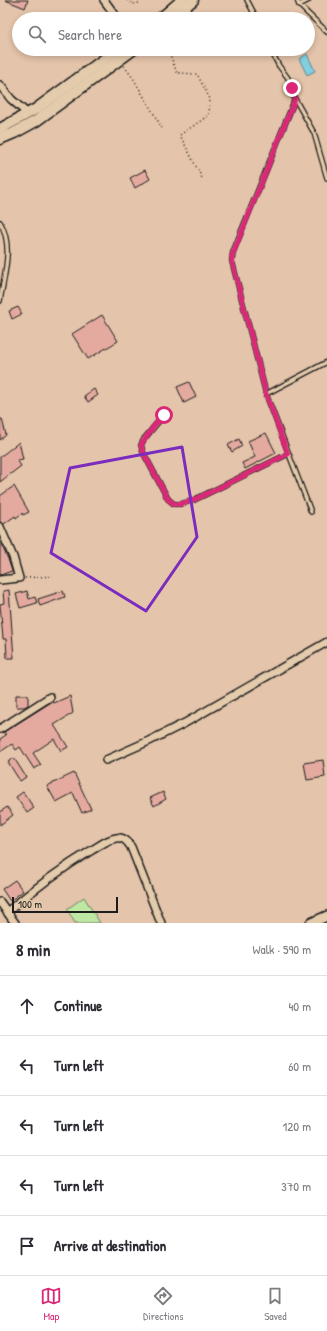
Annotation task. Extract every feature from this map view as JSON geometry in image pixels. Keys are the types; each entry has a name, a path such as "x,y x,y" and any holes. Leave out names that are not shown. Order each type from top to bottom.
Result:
{"main road":[{"path":"168,12 182,0"},
{"path":"179,12 193,0"},
{"path":"0,129 28,114 116,56"},
{"path":"0,139 36,121 117,56"}],"street":[{"path":"104,0 113,12"},
{"path":"0,85 28,114"},
{"path":"0,527 13,557 19,578 0,580"},
{"path":"106,760 149,741 180,725 327,642"},
{"path":"0,729 50,697"},
{"path":"7,912 68,864 108,840 121,838 131,847 161,923"},
{"path":"0,902 15,923"},
{"path":"311,923 327,916"}],"lane":[{"path":"247,0 253,12"},
{"path":"297,0 299,5 306,12"},
{"path":"299,5 309,0"},
{"path":"315,20 327,32"},
{"path":"274,56 288,78 295,99 314,133 327,178"},
{"path":"295,99 232,256 232,261 266,394 311,512"},
{"path":"0,222 7,240 7,257 0,301"},
{"path":"266,394 327,362"},
{"path":"164,415 153,427 141,445 143,452 168,499 174,504 181,504 194,500 288,454"}],"path":[{"path":"127,0 133,4 139,3 141,0"},
{"path":"120,56 162,128"},
{"path":"171,56 177,73 197,74 210,99 209,115 180,135 203,180"},
{"path":"19,578 53,576"}],"highlighted area":[{"path":"182,447 197,537 146,611 51,553 70,468"}],"green space":[{"path":"84,897 100,923 75,923 67,909"}],"water":[{"path":"304,56 308,56 315,71 307,75 299,59"}],"building":[{"path":"5,0 28,0 25,8"},
{"path":"145,170 150,179 135,188 130,178"},
{"path":"18,307 22,314 12,319 9,311"},
{"path":"102,315 118,341 88,359 72,334"},
{"path":"189,382 196,397 184,403 177,387"},
{"path":"94,389 98,395 88,402 84,396"},
{"path":"0,419 2,419 6,435 0,440"},
{"path":"266,433 276,453 245,469 242,463 255,457 248,441"},
{"path":"239,439 242,446 232,452 228,445"},
{"path":"19,442 23,459 17,460 21,466 0,482 0,457"},
{"path":"14,486 29,512 23,515 22,513 16,518 15,516 4,524 0,522 0,496"},
{"path":"0,542 12,571 0,575"},
{"path":"9,590 14,658 7,658 6,639 3,639 0,604 4,603 3,591"},
{"path":"27,591 29,599 35,597 37,603 20,608 16,594"},
{"path":"63,591 65,597 40,606 38,599"},
{"path":"16,695 28,695 28,705 24,707 16,707"},
{"path":"70,696 73,713 54,725 68,747 61,751 54,739 33,753 41,765 34,769 20,747 16,750 12,744 0,752 0,739 6,735 4,732 53,701 54,703"},
{"path":"14,758 26,777 20,781 8,762"},
{"path":"323,760 325,777 307,780 304,763"},
{"path":"74,773 91,809 82,813 73,793 56,802 47,786"},
{"path":"23,792 34,808 27,813 16,797"},
{"path":"163,792 166,799 154,806 150,798"},
{"path":"7,807 13,815 0,825 0,812"},
{"path":"15,880 23,891 10,901 2,889"}],"route":[{"path":"164,415 153,427 141,445 143,452 169,501 177,505 194,500 288,454 269,405 232,261 232,256 295,99 292,88"}]}
